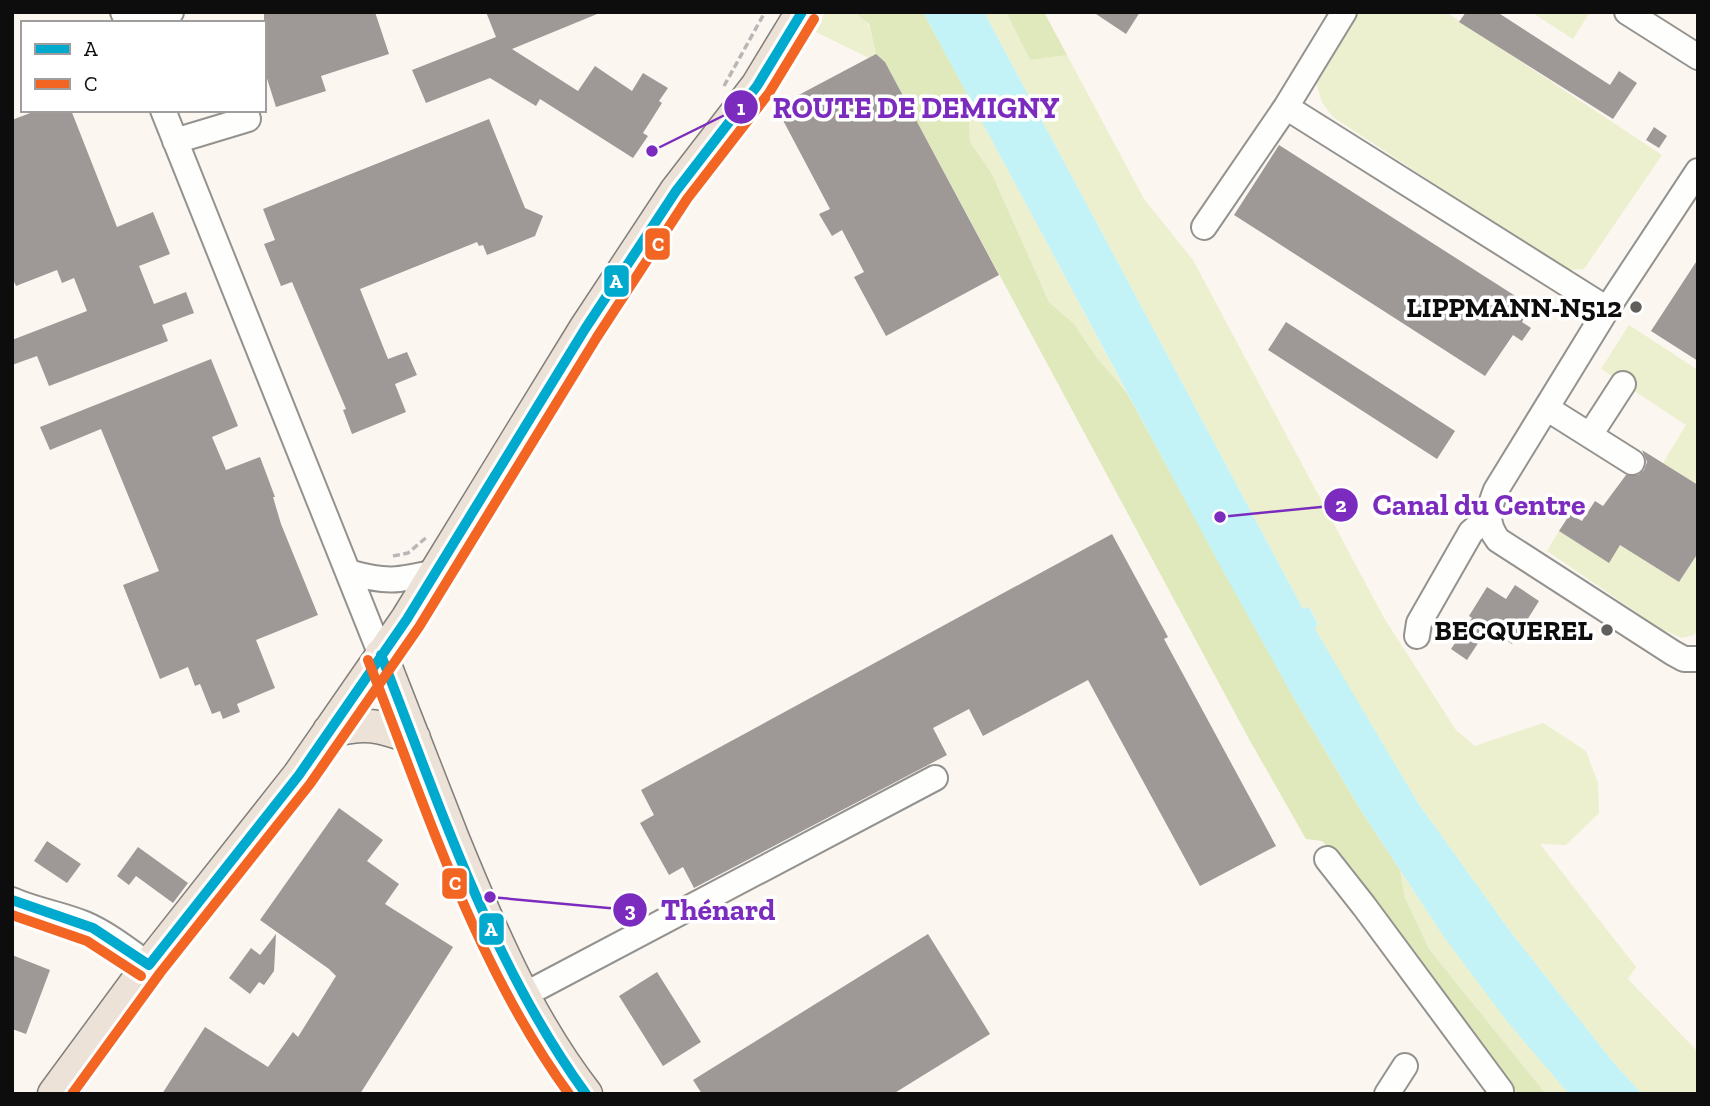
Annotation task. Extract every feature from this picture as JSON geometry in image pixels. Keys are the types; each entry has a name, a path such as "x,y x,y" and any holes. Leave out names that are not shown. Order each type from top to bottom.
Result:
{"main road":[{"path":"54,1094 149,965 299,775 436,572 585,329 676,191 757,86 802,12"},
{"path":"381,655 481,907 524,995 568,1070 586,1094"},
{"path":"329,731 359,724 385,727 414,738"}],"street":[{"path":"149,21 171,12"},
{"path":"1203,227 1286,107 1344,12"},
{"path":"1627,12 1698,57"},
{"path":"1286,107 1607,310"},
{"path":"164,112 381,655"},
{"path":"175,141 248,119 246,112"},
{"path":"1698,171 1607,310 1496,490 1488,518 1490,530 1498,541 1673,653 1684,659 1698,659"},
{"path":"1590,435 1623,384"},
{"path":"1548,409 1632,462"},
{"path":"1417,636 1419,623 1471,533 1488,518"},
{"path":"348,572 382,580 401,580 436,572"},
{"path":"524,995 935,778"},
{"path":"1327,859 1501,1091 1499,1094"},
{"path":"12,900 35,910 83,923 108,935 149,965"},
{"path":"1387,1094 1405,1066"}],"green space":[{"path":"825,12 857,14 863,18 870,30 876,54 869,58 816,32"},
{"path":"854,12 923,12 968,95 970,142 992,174 1049,302 1074,324 1097,358 1127,393 1291,693 1400,870 1404,896 1429,949 1546,1094 1518,1094 1411,946 1387,921 1348,867 1322,841 1306,839 1249,739 885,62 876,54 869,24"},
{"path":"984,12 1006,12 1030,60 1067,55 1144,199 1193,260 1384,618 1456,730 1475,746 1543,723 1586,751 1598,783 1599,813 1566,845 1540,844 1636,967 1628,979 1698,1052 1698,1094 1642,1094 1613,1062 1510,931 1418,803 1314,629 1318,623 1310,608 1303,609"},
{"path":"1006,12 1044,12 1067,55 1030,60"},
{"path":"1359,12 1446,12 1662,155 1584,269 1566,270 1333,117 1322,102 1316,83"},
{"path":"1531,12 1590,12 1573,39"},
{"path":"968,95 1127,393 1097,358 1074,324 1049,302 992,174 970,142"},
{"path":"1629,325 1698,370 1698,485 1663,463 1686,425 1601,369"},
{"path":"1559,531 1608,562 1620,545 1679,582 1698,553 1698,630 1694,635 1682,638 1661,629 1547,551"},
{"path":"1400,870 1481,985 1569,1094 1546,1094 1429,949 1403,896"}],"water":[{"path":"923,12 984,12 1303,609 1309,607 1318,624 1315,629 1418,803 1510,931 1613,1062 1642,1094 1569,1094 1506,1020 1444,937 1362,812 1291,693"}],"building":[{"path":"264,12 375,12 389,54 321,76 326,91 276,107 266,75"},
{"path":"486,12 602,12 512,49 578,91 595,66 632,91 643,73 668,88 643,133 648,136 633,158 540,99 536,106 490,78 426,103 412,70 496,37"},
{"path":"1093,12 1140,12 1126,34"},
{"path":"1466,12 1497,12 1610,85 1619,71 1637,83 1613,119 1459,22"},
{"path":"876,54 885,62 999,275 886,336 854,277 864,272 842,230 832,236 819,214 830,209 776,107"},
{"path":"33,112 72,112 117,227 153,212 170,254 139,266 154,304 186,292 194,313 162,325 168,341 49,386 37,356 12,365 12,340 87,311 74,278 62,283 57,270 16,286 12,277 12,120"},
{"path":"489,119 525,208 543,216 535,236 487,255 483,245 479,246 477,242 360,289 388,359 407,352 417,375 395,384 406,412 352,434 343,410 346,409 292,282 281,286 264,244 275,240 263,209"},
{"path":"1654,127 1667,136 1659,148 1646,140"},
{"path":"1279,145 1531,306 1522,322 1531,328 1522,341 1513,335 1485,376 1234,215"},
{"path":"1698,259 1698,361 1651,331"},
{"path":"1286,322 1455,431 1437,459 1268,350"},
{"path":"211,359 238,426 212,437 226,470 260,457 275,497 281,524 318,615 256,640 275,688 237,704 240,712 223,719 220,711 212,714 200,684 195,686 188,667 160,679 123,585 159,571 101,429 50,450 40,427"},
{"path":"1642,450 1698,485 1698,553 1679,582 1620,545 1609,563 1559,531 1570,514 1582,521 1595,501 1603,506 1626,475 1638,475 1644,470 1647,462"},
{"path":"1112,534 1168,637 1164,639 1276,846 1200,886 1088,680 983,736 969,709 933,728 947,755 694,888 683,867 669,875 640,823 654,815 641,790"},
{"path":"1515,585 1539,601 1512,644 1488,628 1467,660 1451,649 1472,618 1469,616 1487,587 1506,599"},
{"path":"339,808 383,840 367,861 399,884 385,904 453,947 360,1094 162,1094 205,1027 268,1067 293,1032 298,1037 336,976 260,920"},
{"path":"47,841 81,864 67,883 34,861"},
{"path":"138,847 188,883 173,903 136,876 129,885 117,876"},
{"path":"276,934 274,971 264,985 259,982 250,994 229,978 251,948 260,955"},
{"path":"928,934 990,1034 893,1094 702,1094 693,1080"},
{"path":"12,955 50,970 26,1034 12,1029"},
{"path":"657,972 701,1042 663,1066 619,996"}],"transit line":[{"name":"A","path":"12,900 93,928 149,965 299,775 407,619 585,329 676,191 757,86 802,12"},
{"name":"C","path":"72,1094 160,973 310,784 419,627 597,337 687,199 769,93 814,19"},
{"name":"A","path":"381,655 446,825 495,937 552,1043 586,1094"},
{"name":"C","path":"368,660 432,828 479,939 536,1044 569,1094"},
{"name":"C","path":"12,915 87,941 141,976"}],"place":[{"name":"ROUTE DE DEMIGNY","path":"652,151"},
{"name":"LIPPMANN-N512","path":"1636,307"},
{"name":"Canal du Centre","path":"1220,517"},
{"name":"BECQUEREL","path":"1607,630"},
{"name":"Thénard","path":"490,897"}]}
